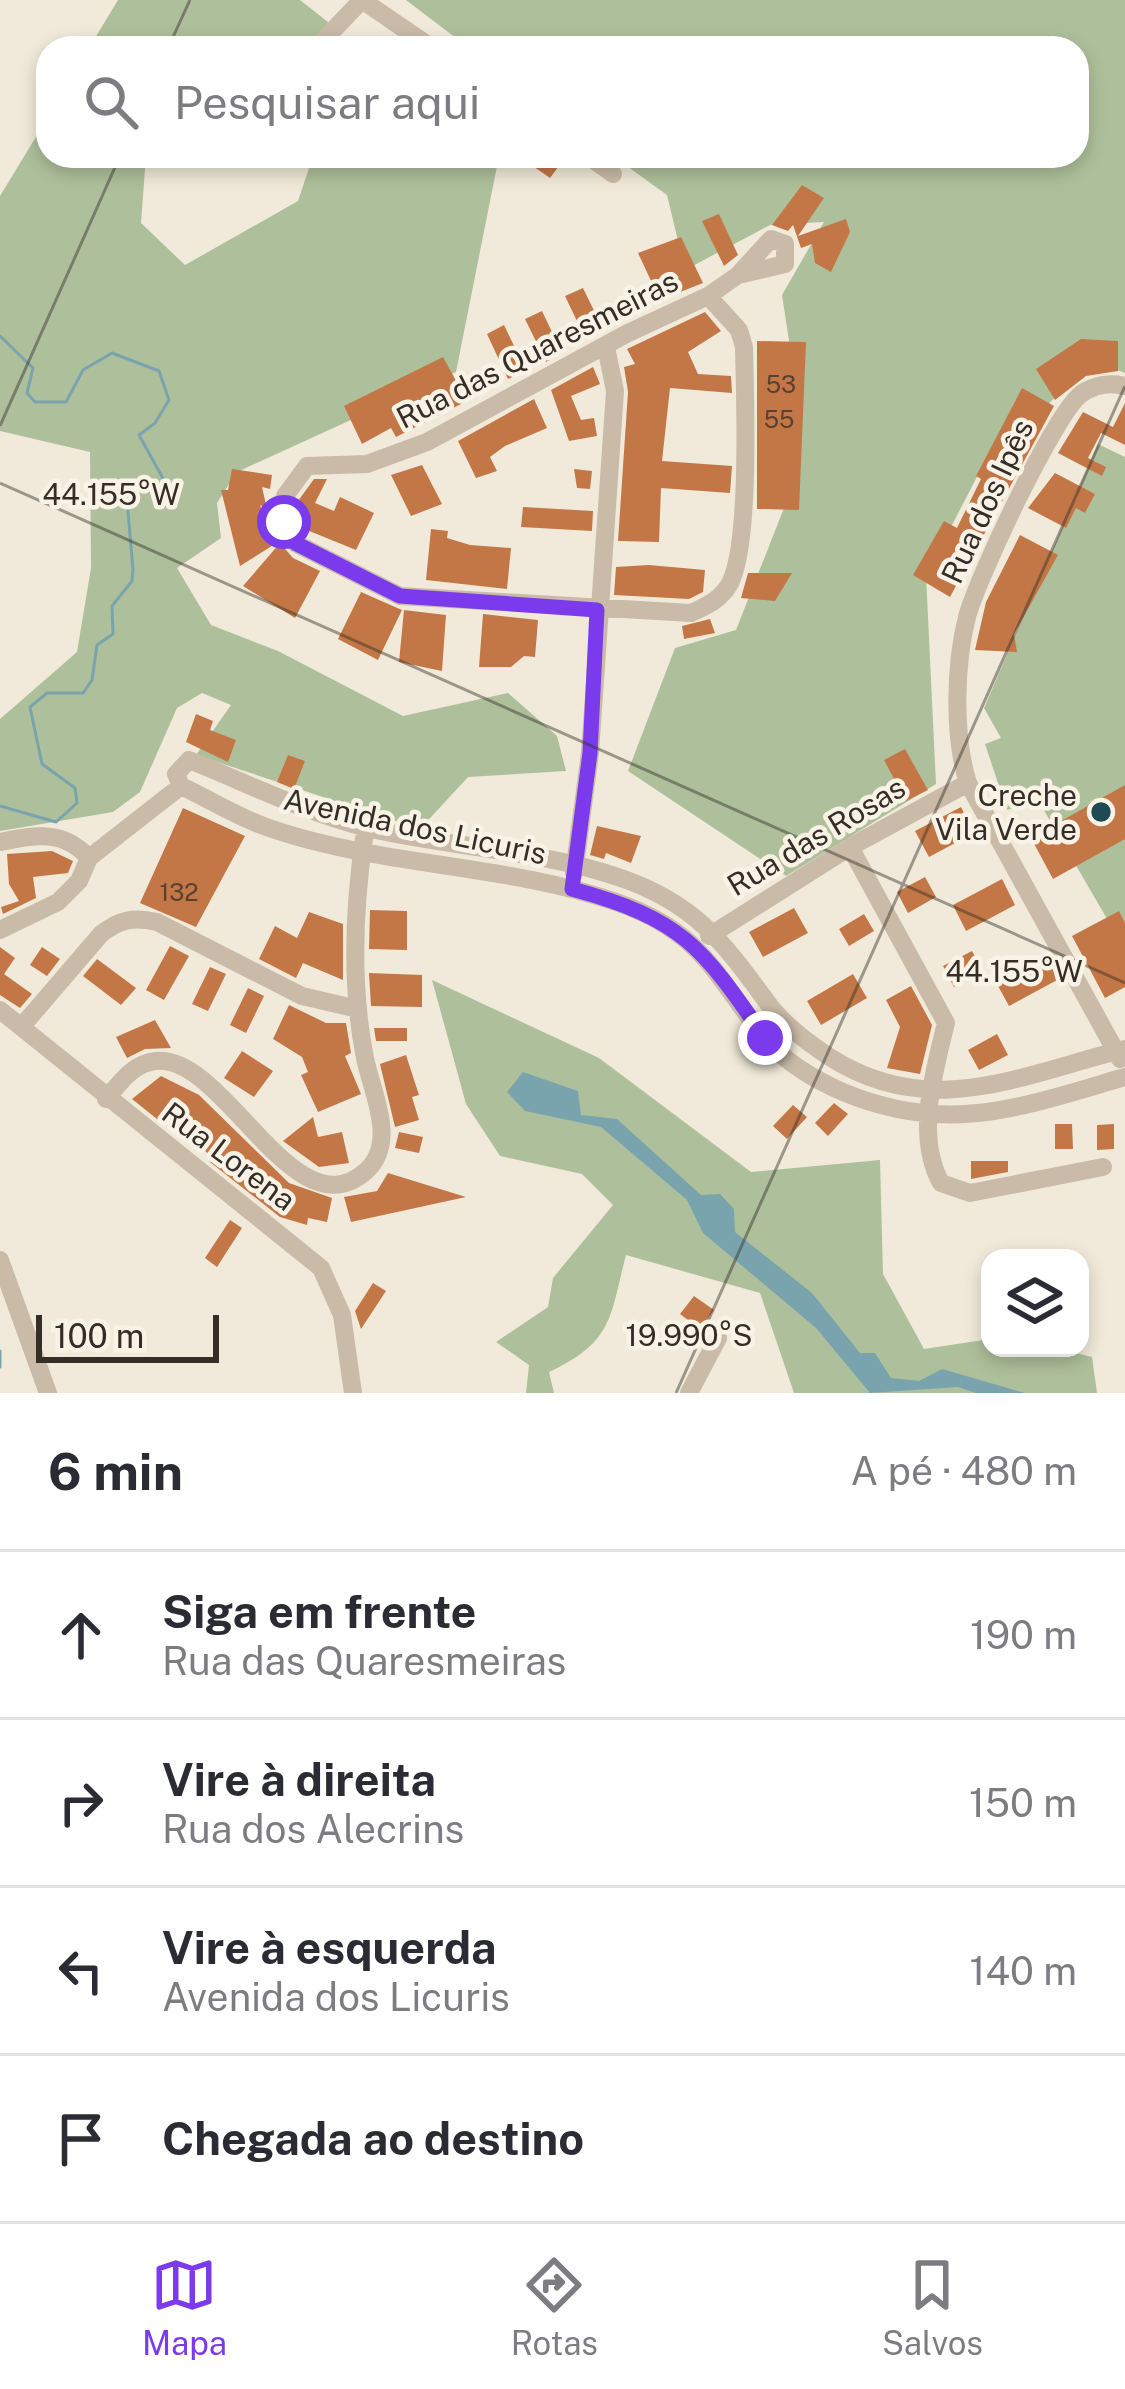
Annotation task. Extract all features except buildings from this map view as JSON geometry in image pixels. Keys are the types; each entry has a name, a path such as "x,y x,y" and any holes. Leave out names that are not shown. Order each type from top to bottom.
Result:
{"street":[{"path":"328,36 362,0 414,36"},
{"path":"605,168 614,174"},
{"name":"Rua das Quaresmeiras","path":"708,296 739,330 744,347 740,524 730,584 717,600 692,613 400,596 295,543 284,522 285,496 307,466 368,464 427,442 708,296 738,275"},
{"path":"572,889 590,753 615,391 606,347"},
{"name":"Rua dos Ipês","path":"1124,1077 1122,1050 968,783 961,742 961,656 973,600 1060,418 1091,388 1125,386"},
{"name":"Avenida dos Licuris","path":"1122,1050 990,1088 887,1086 814,1047 772,1009 715,932 693,912 657,893 575,866 366,827 281,802 189,760 176,775 182,786 272,829 572,889 660,920 697,944 765,1038 806,1074 883,1109 930,1117 1000,1113 1124,1077"},
{"name":"Rua das Rosas","path":"697,944 850,847 968,783"},
{"path":"0,930 58,902 79,881 89,858 182,786"},
{"path":"106,1099 129,1072 151,1061 169,1061 247,1120 283,1163 328,1183 351,1181 369,1169 382,1146 358,1009 366,827"},
{"path":"0,842 47,835 76,844 89,858"},
{"path":"850,847 940,1003 946,1023 929,1090 934,1170 953,1191 1003,1190 1103,1167"},
{"path":"23,1025 101,934 117,922 137,918 157,922 302,996 358,1009"},
{"name":"Rua Lorena","path":"0,1010 321,1268 342,1316 353,1393"},
{"path":"0,1260 48,1393"},
{"path":"689,1393 718,1338"}],"green space":[{"path":"118,0 300,0 333,26 327,36 96,36"},
{"path":"406,0 1125,0 1125,373 1092,360 978,475 926,575 936,784 786,876 628,771 675,648 736,630 795,480 796,386 782,295 824,222 770,225 685,270 667,195 630,168 1089,168 1089,36 453,36"},
{"path":"36,137 36,168 145,168 141,223 185,265 298,201 309,168 497,168 456,372 237,472 217,503 221,538 177,568 211,625 278,651 403,716 508,693 557,736 566,771 468,777 420,829 196,755 231,705 202,693 177,708 140,792 113,812 0,831 0,719 77,652 91,568 90,452 0,431 0,196"},
{"path":"1098,444 1125,457 1125,938 1110,924 1038,800 1007,810 985,744 1001,738 984,708"},
{"path":"432,980 599,1058 751,1172 880,1160 883,1274 924,1349 981,1340 981,1357 1092,1357 1097,1393 794,1393 760,1293 626,1255 612,1311 598,1338 549,1372 554,1393 526,1393 529,1365 496,1342 548,1307 553,1278 613,1205 582,1174 500,1156 466,1104"}],"water":[{"path":"523,1072 578,1091 581,1115 617,1119 701,1195 720,1194 734,1209 735,1232 812,1293 860,1353 875,1353 891,1378 919,1381 942,1369 1025,1393 976,1393 958,1387 870,1393 816,1328 703,1233 687,1200 601,1127 525,1111 507,1092"}],"waterway":[{"path":"0,336 33,368 27,393 35,402 66,402 83,370 112,353 159,371 169,400 155,423 139,435 165,482 154,492 135,489 127,500 132,581 112,606 113,634 97,645 92,680 83,693 47,693 30,707 42,764 75,788 77,803 56,822 0,806"},
{"path":"0,1351 0,1367"}],"place":[{"name":"Creche Vila Verde","path":"1101,812"}],"route":[{"path":"284,522 295,543 400,596 597,610 590,753 572,889 622,904 685,934 710,958 765,1038"}]}
